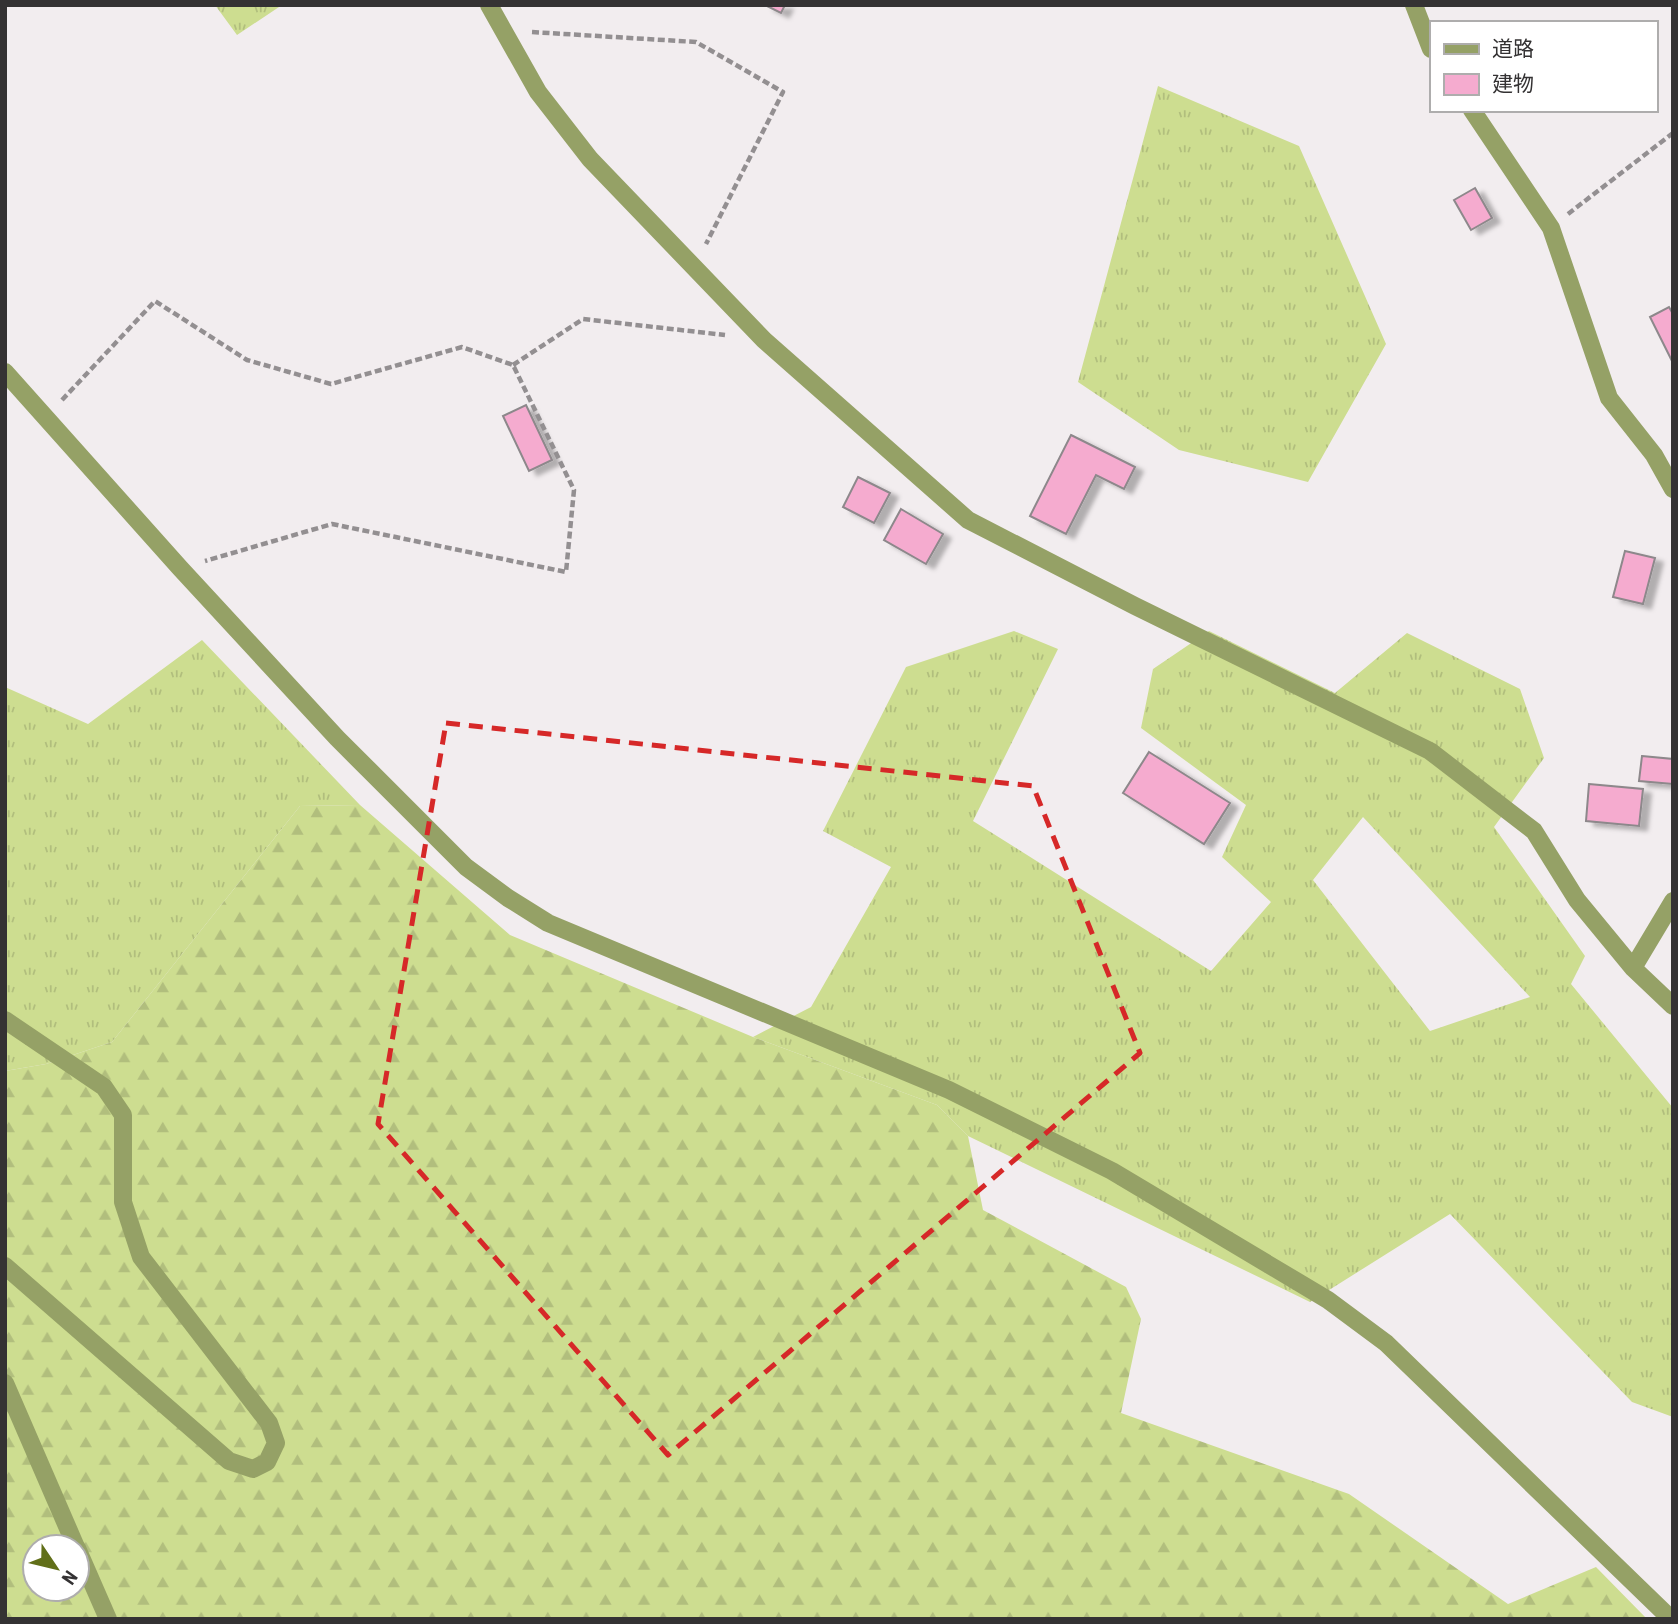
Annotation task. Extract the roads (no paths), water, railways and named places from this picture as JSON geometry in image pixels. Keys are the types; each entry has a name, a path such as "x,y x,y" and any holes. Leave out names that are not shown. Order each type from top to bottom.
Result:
{"street":[{"path":"489,5 538,92 590,159 764,340 968,520 1135,606 1430,751 1534,831 1577,900 1633,968 1673,1006"},
{"path":"1414,5 1430,46"},
{"path":"1473,112 1551,228 1609,398 1654,455 1673,489"},
{"path":"5,372 337,738 466,867 548,923 949,1090 1112,1171 1328,1300 1386,1343 1671,1619"},
{"path":"1633,968 1673,901"},
{"path":"5,1020 104,1087 123,1115 123,1202 141,1257 269,1423 276,1443 267,1462 253,1469 229,1461 5,1266"},
{"path":"5,1382 70,1533"},
{"path":"91,1581 107,1619"}]}
